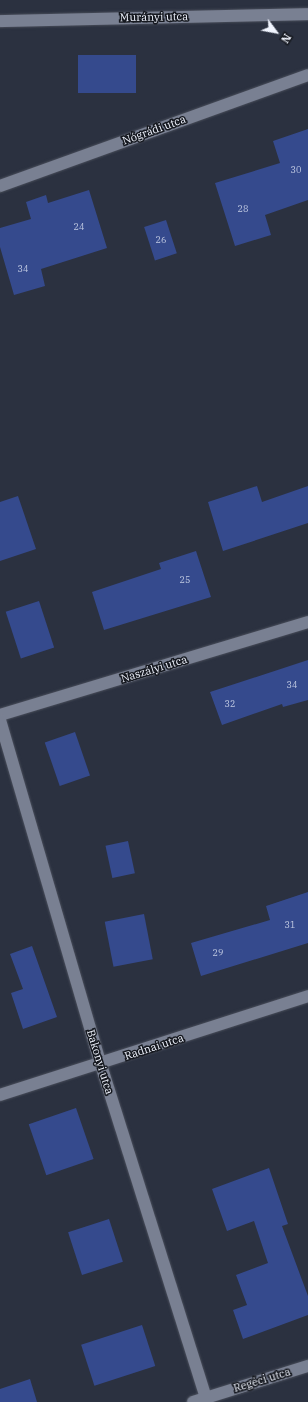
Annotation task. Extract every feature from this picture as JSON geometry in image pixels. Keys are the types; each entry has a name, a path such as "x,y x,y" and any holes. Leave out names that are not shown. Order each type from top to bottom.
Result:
{"street":[{"name":"Murányi utca","path":"0,21 308,14"},
{"name":"Nógrádi utca","path":"0,186 308,75"},
{"name":"Naszályi utca","path":"0,715 308,622"},
{"name":"Bakonyi utca","path":"0,720 100,1065 206,1400"},
{"name":"Radnai utca","path":"0,1095 100,1065 308,996"},
{"name":"Regéci utca","path":"193,1402 206,1400 308,1366"}],"building":[{"path":"78,55 136,55 136,93 78,93"},
{"path":"308,129 308,200 265,215 271,235 235,246 215,183 280,163 273,141"},
{"path":"89,190 107,248 41,269 45,286 14,295 0,247 0,228 31,219 26,202 46,195 48,203"},
{"path":"166,220 177,253 155,260 144,227"},
{"path":"257,486 262,502 308,486 308,523 223,551 208,502"},
{"path":"18,496 36,549 0,561 0,502"},
{"path":"196,551 211,597 104,630 92,592 161,569 159,563"},
{"path":"39,601 54,648 21,658 6,612"},
{"path":"308,660 308,700 283,707 282,704 222,725 210,692"},
{"path":"75,732 90,775 60,786 45,742"},
{"path":"128,841 135,873 112,878 106,846"},
{"path":"308,892 308,943 201,976 191,943 270,920 266,906"},
{"path":"144,914 153,959 114,967 105,922"},
{"path":"32,946 57,1017 23,1029 11,993 23,989 10,954"},
{"path":"76,1108 94,1159 46,1175 29,1124"},
{"path":"269,1168 288,1224 282,1226 308,1296 308,1315 243,1339 233,1310 247,1305 236,1275 268,1263 254,1221 227,1231 212,1189"},
{"path":"109,1219 123,1262 82,1275 68,1232"},
{"path":"142,1325 155,1366 94,1386 81,1345"},
{"path":"30,1379 37,1402 0,1402 0,1389"}]}
